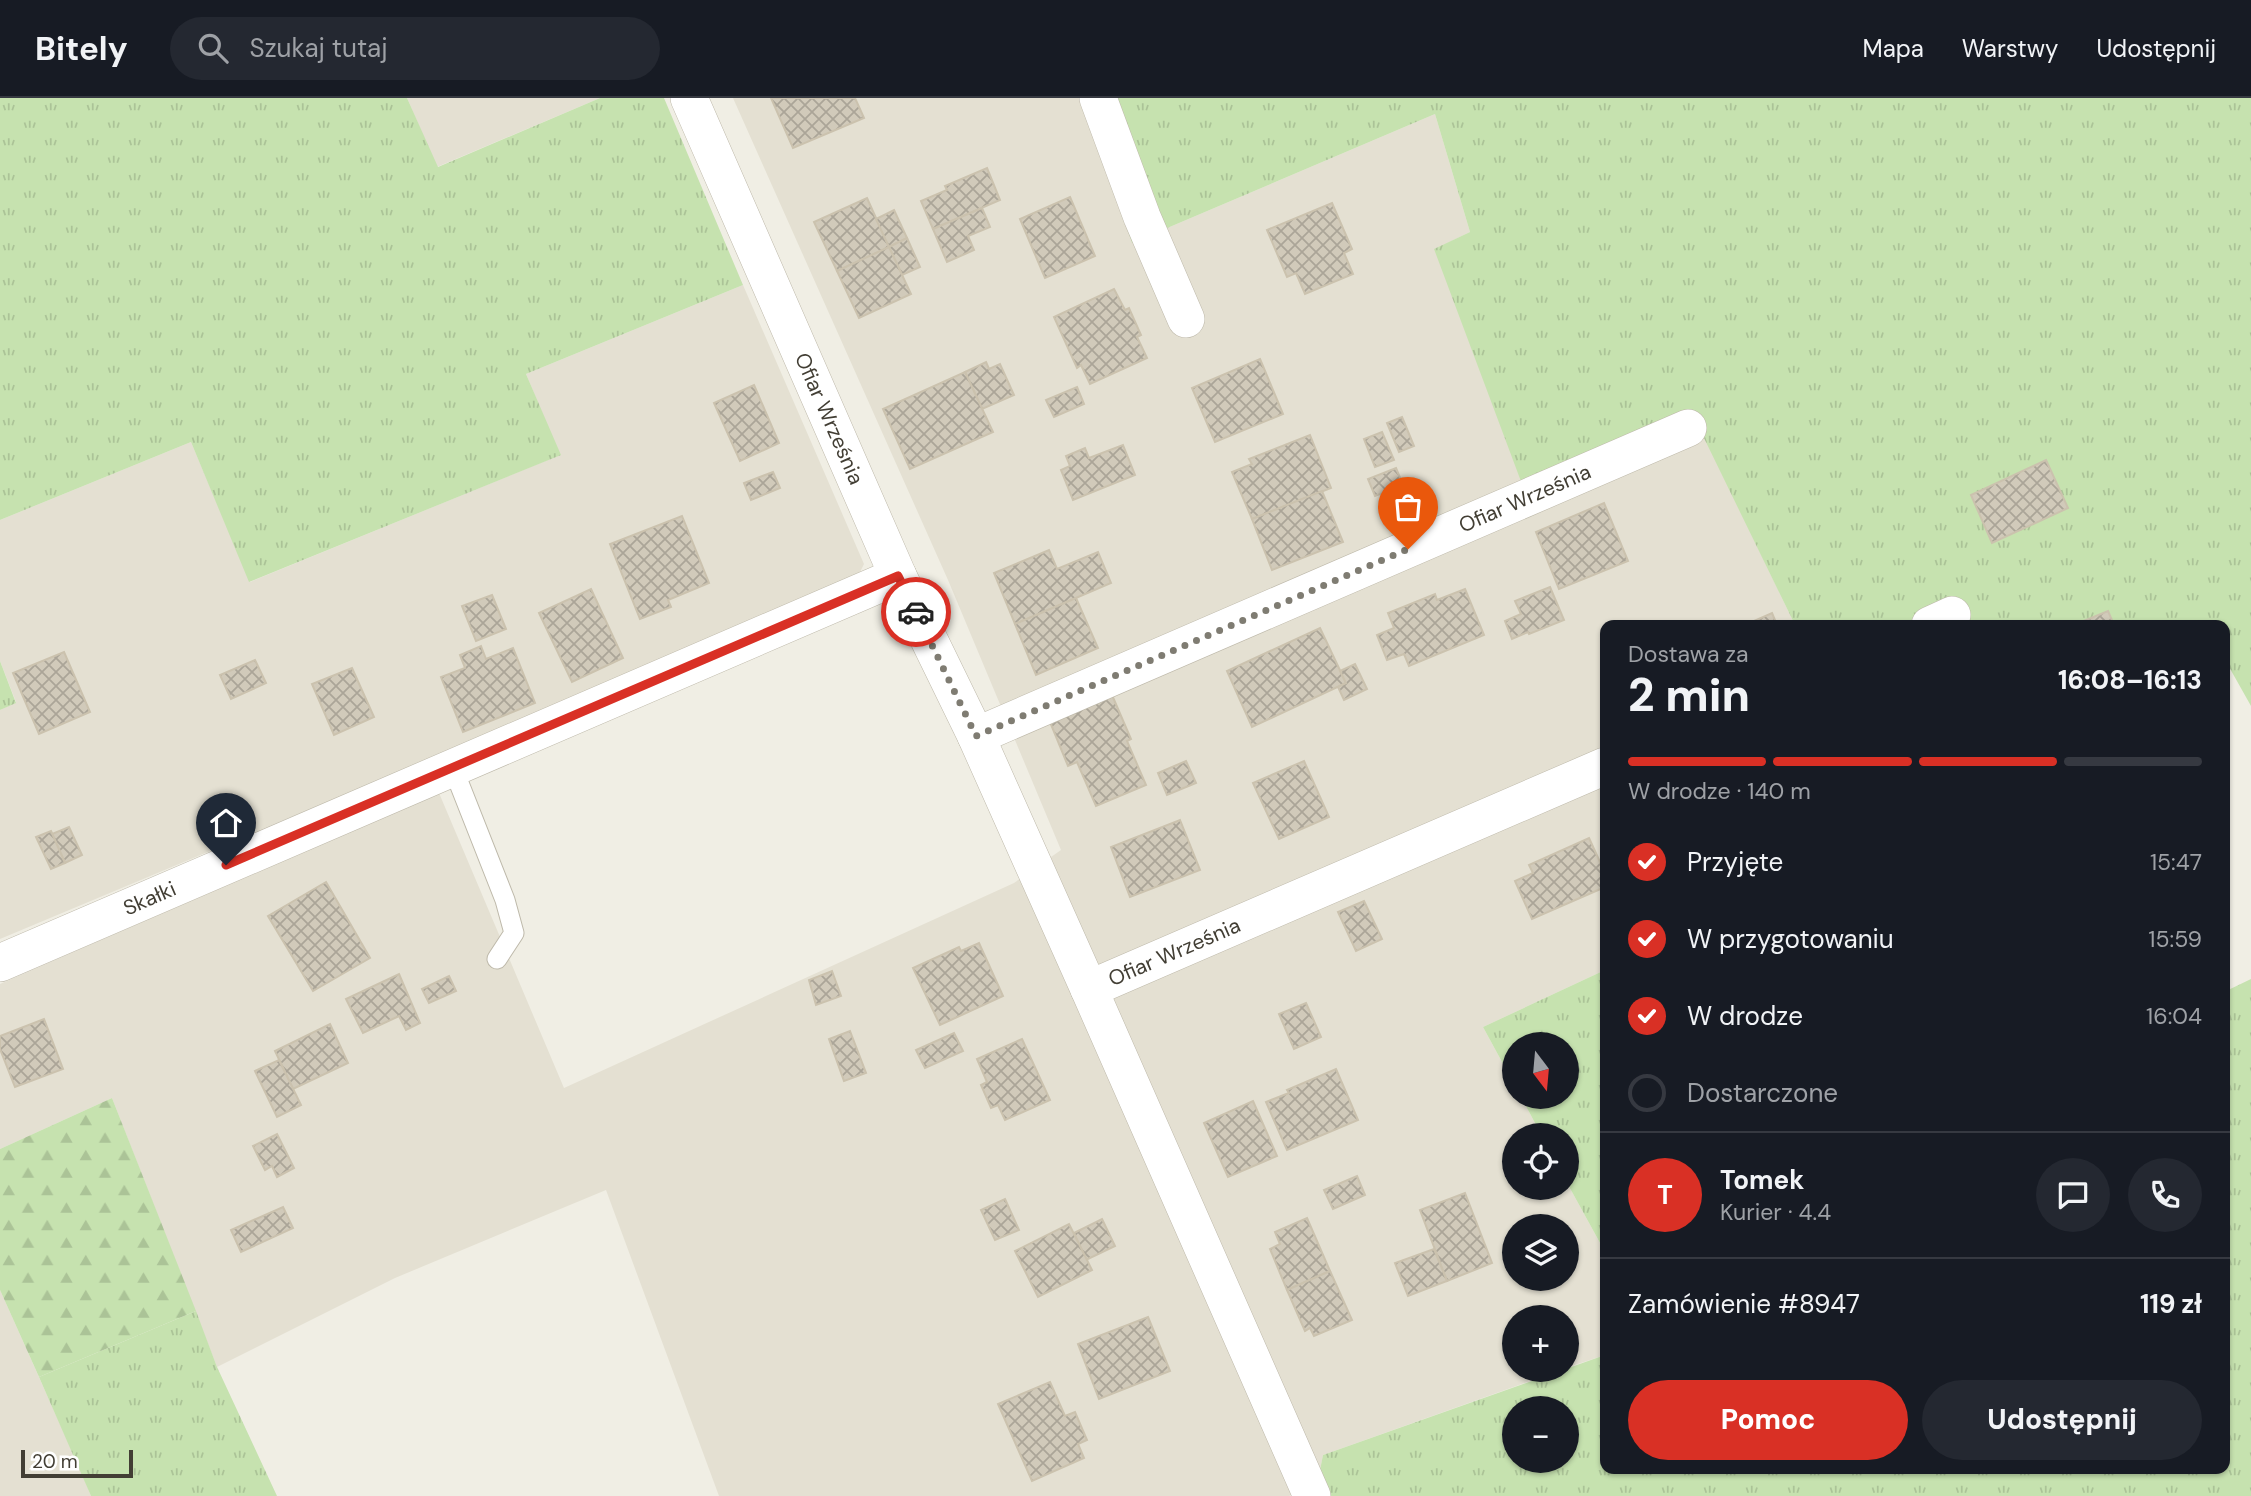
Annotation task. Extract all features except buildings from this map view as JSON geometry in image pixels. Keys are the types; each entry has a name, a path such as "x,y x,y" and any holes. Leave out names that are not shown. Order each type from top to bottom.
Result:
{"street":[{"name":"Ofiar Września","path":"689,98 898,576 976,736 1312,1496"},
{"path":"1098,98 1142,217 1186,320"},
{"name":"Ofiar Września","path":"976,736 1688,428"},
{"name":"Skałki","path":"0,963 898,576"},
{"name":"Ofiar Września","path":"1089,989 1600,767"}],"lane":[{"path":"453,768 505,900 514,933 498,960"}],"shaded area":[{"path":"407,98 600,98 437,167"},
{"path":"733,98 1082,98 1132,243 1435,114 1470,232 1435,249 1704,436 1793,620 1600,620 1600,972 1483,1027 1502,1062 1502,1110 1528,1110 1535,1123 1502,1123 1502,1200 1576,1200 1600,1243 1600,1357 1579,1364 1579,1305 1502,1305 1502,1382 1527,1382 1323,1455 1317,1485 1289,1496 719,1496 606,1190 395,1278 217,1367 112,1098 0,1149 0,984 439,793 564,1088 1014,883 1061,850 948,580"},
{"path":"743,285 864,564 858,576 744,627 0,939 0,710 16,702 0,661 0,520 191,442 250,582 560,455 526,374"},
{"path":"0,1290 80,1469 91,1496 0,1496"}],"green space":[{"path":"0,98 407,98 438,167 600,98 664,98 743,285 526,374 561,455 249,582 191,442 0,520"},
{"path":"1082,98 2251,98 2251,706 2230,669 2230,620 1793,620 1703,436 1531,508 1434,249 1470,232 1435,114 1132,243"},
{"path":"0,661 16,703 0,710"},
{"path":"1600,972 1600,1243 1576,1200 1579,1200 1579,1123 1535,1123 1528,1110 1579,1109 1579,1032 1502,1032 1502,1062 1483,1027"},
{"path":"2251,979 2251,1496 1322,1496 1317,1485 1323,1455 1529,1382 1579,1382 1579,1364 1600,1357 1600,1474 2230,1474 2230,989"},
{"path":"112,1098 196,1311 39,1377 0,1290 0,1149"},
{"path":"196,1311 217,1367 277,1496 91,1496 39,1377"}],"way so far":[{"path":"916,612 976,736 1408,549"}],"route":[{"path":"226,865 898,576 916,612"}]}
